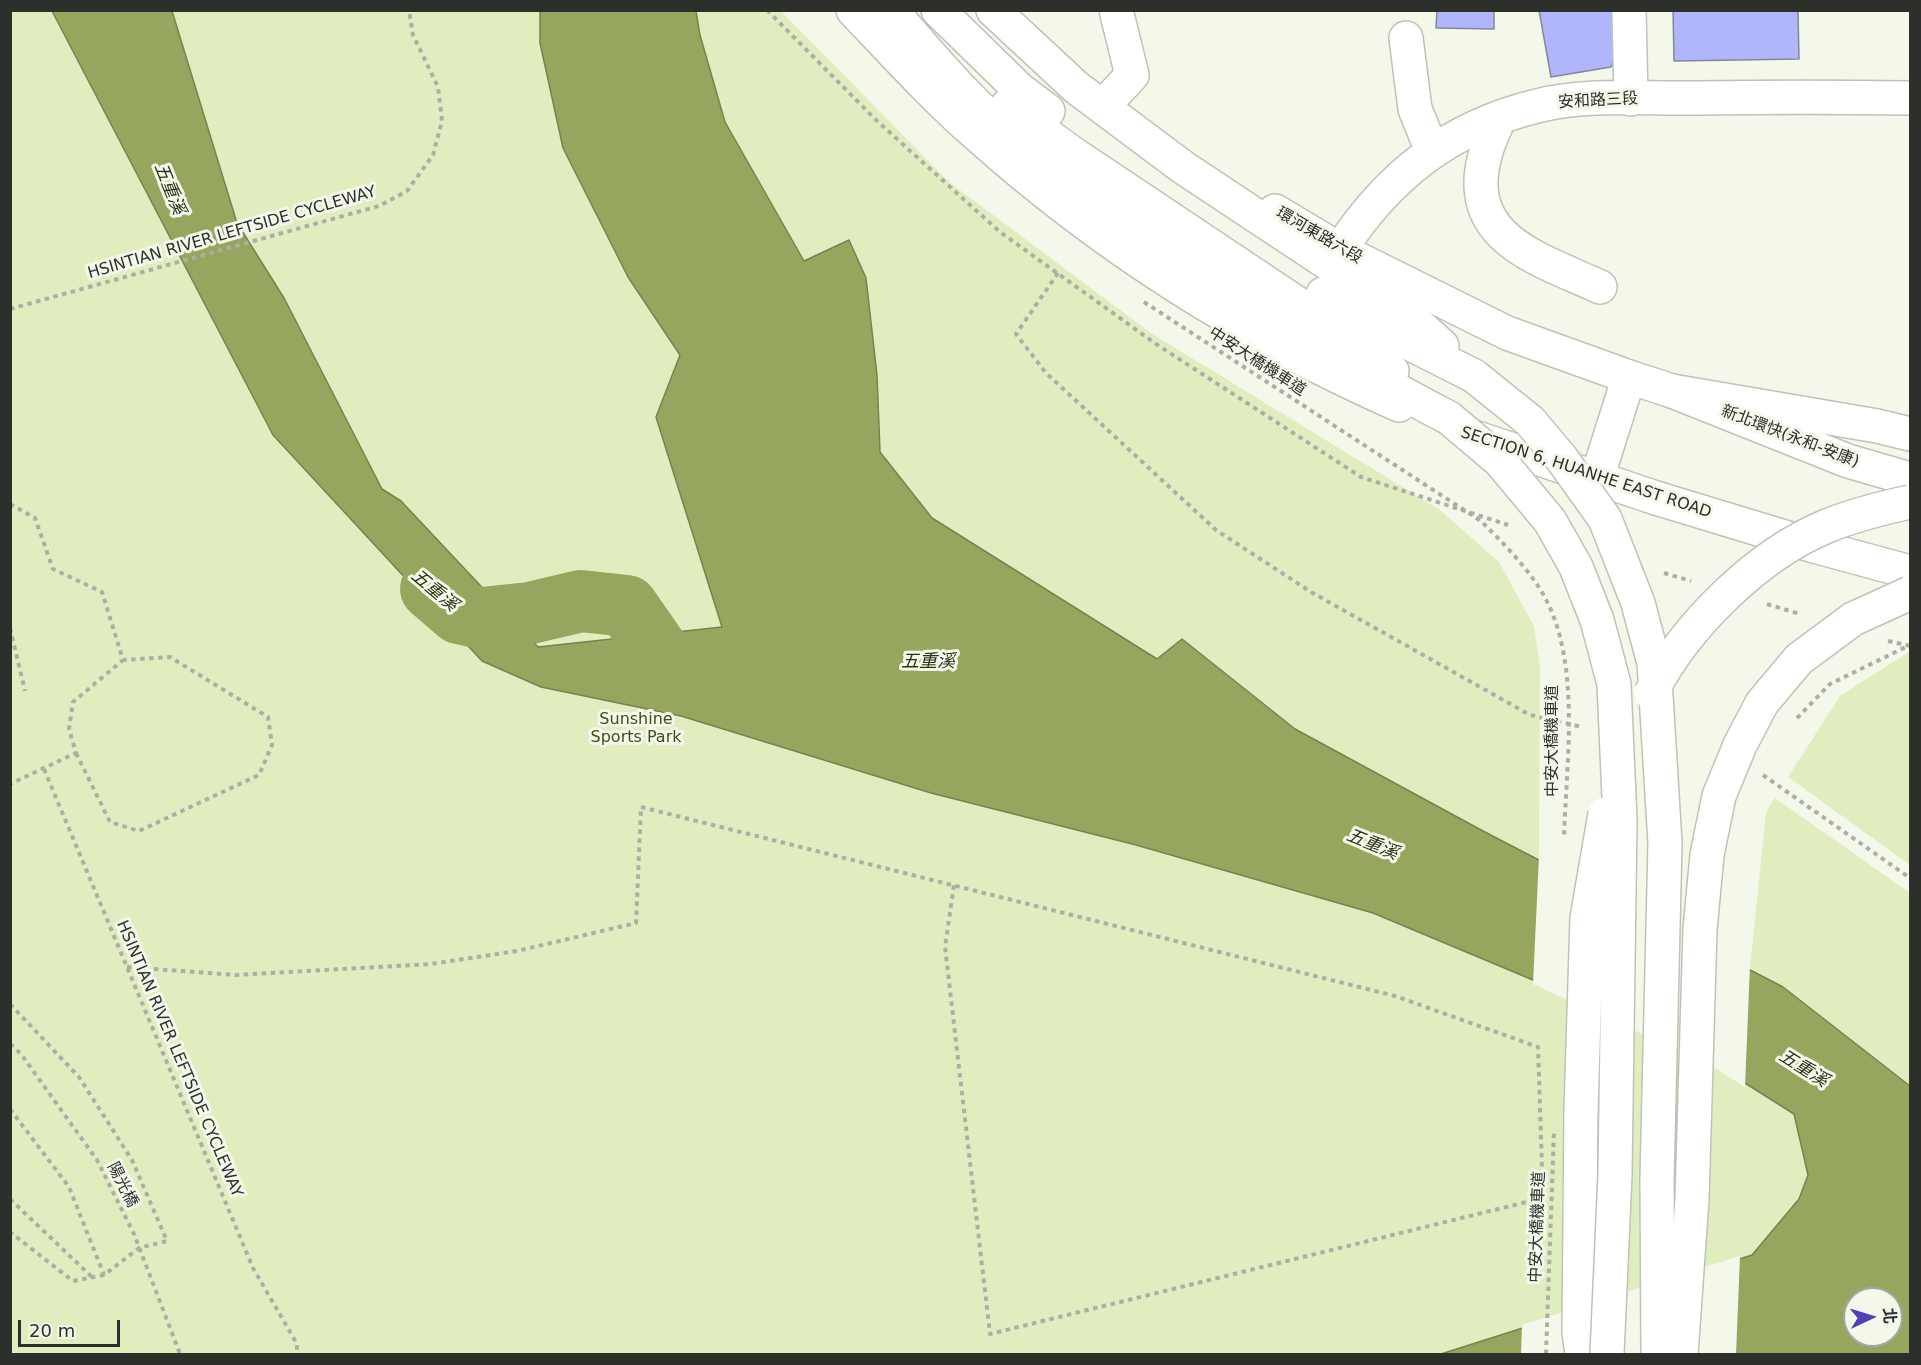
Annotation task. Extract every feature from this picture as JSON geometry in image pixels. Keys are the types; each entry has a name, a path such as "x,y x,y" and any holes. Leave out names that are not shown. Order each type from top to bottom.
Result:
{"main road":[{"name":"SECTION 6, HUANHE EAST ROAD","path":"853,10 929,90 1032,182 1110,242 1204,306 1334,376 1438,423 1506,450 1803,543 1911,572"},
{"path":"891,10 982,110 1066,182 1169,253 1308,340 1373,379 1449,418"},
{"path":"905,10 1001,102 1075,155 1361,345 1449,418 1500,461 1550,521 1576,567 1597,620 1614,684 1620,820 1615,1175 1607,1354"},
{"path":"938,10 1020,90 1074,131 1243,244 1369,323 1474,376"},
{"path":"993,10 1077,88 1184,168 1412,319 1474,376 1530,421 1562,459 1605,519 1638,603 1654,663 1665,843 1657,1179 1658,1354"},
{"name":"環河東路六段","path":"1007,10 1108,101 1161,143 1340,250 1507,333 1672,391"},
{"path":"1108,101 1132,75 1116,10"},
{"path":"1629,10 1631,99"},
{"path":"1406,38 1415,109 1432,151"},
{"name":"安和路三段","path":"1340,250 1380,195 1432,151 1463,133 1500,117 1538,105 1577,100 1911,98"},
{"path":"1500,117 1485,153 1482,174 1483,196 1489,218 1500,235 1522,251 1600,287"},
{"path":"1598,478 1629,377"},
{"path":"1672,391 1877,426 1911,434"},
{"name":"新北環快(永和-安康)","path":"1672,391 1848,461 1911,479"},
{"path":"1582,1354 1579,1332 1581,1123 1587,918 1609,795 1624,747 1659,677 1700,622 1749,575 1786,549 1826,527 1878,509 1911,502"},
{"path":"1681,1354 1692,1199 1700,929 1707,855 1719,796 1740,745 1762,703 1799,659 1852,619 1911,593"}],"path":[{"name":"HSINTIAN RIVER LEFTSIDE CYCLEWAY","path":"10,309 380,206 407,191 433,155 442,122 438,87 413,35 409,10"},
{"path":"1058,273 1016,334 1046,373 1216,530 1311,592 1530,715 1588,728"},
{"name":"中安大橋機車道","path":"1144,302 1481,521 1510,550 1543,595 1561,639 1568,702 1563,845"},
{"path":"10,504 35,518 53,569 102,592 123,660"},
{"path":"10,628 25,691"},
{"path":"1789,727 1830,684 1911,645"},
{"path":"170,657 268,717 272,745 259,775 139,831 110,822 76,753 69,729 73,702 123,660 170,657"},
{"path":"10,784 76,753"},
{"name":"HSINTIAN RIVER LEFTSIDE CYCLEWAY","path":"44,769 254,1268 297,1344 297,1354"},
{"path":"1754,772 1765,776 1911,878"},
{"path":"127,967 236,975 431,964 517,951 636,923 640,807 954,885 1395,996 1538,1047 1543,1198 990,1334 945,947 954,885"},
{"path":"10,1004 79,1077 132,1160 167,1241 139,1248 104,1275 73,1281 10,1232"},
{"name":"陽光橋","path":"10,1044 21,1054 97,1160 139,1248 180,1354"},
{"path":"10,1109 69,1187 104,1275"},
{"name":"中安大橋機車道","path":"1546,1354 1554,1129"},
{"path":"10,1199 93,1277"}],"green space":[{"name":"Sunshine Sports Park","path":"10,11 781,11 949,182 1151,333 1440,510 1499,562 1534,626 1540,667 1539,859 1710,1061 1794,1113 1808,1175 1799,1199 1753,1255 1522,1328 1521,1354 11,1354"},
{"path":"1910,651 1910,865 1788,777 1840,696"},
{"path":"1775,798 1910,893 1910,1086 1783,987 1750,968 1766,812"}],"water":[{"name":"五重溪","path":"52,11 172,11 237,223 284,298 382,489 401,501 538,647 722,627 656,417 680,355 628,277 563,148 540,43 540,11 696,11 700,35 725,122 804,261 849,240 866,278 877,375 880,452 932,518 1157,659 1182,639 1295,729 1483,831 1783,987 1910,1086 1910,1354 1441,1354 1752,1255 1799,1199 1808,1175 1794,1114 1710,1061 1533,980 1373,913 1136,845 931,793 681,716 541,687 482,661 273,435"}],"pier":[{"path":"1539,856 1750,965 1745,1087 1709,1064 1533,984"},
{"path":"1740,1256 1736,1354 1521,1354 1522,1325"}],"building":[{"path":"1437,10 1494,10 1494,29 1436,28"},
{"path":"1539,10 1616,10 1621,44 1611,67 1551,77"},
{"path":"1673,10 1798,10 1799,59 1674,61"}],"waterway":[{"name":"五重溪","path":"431,589 459,613 481,618 530,613 581,601 627,606 675,675 712,681"}]}
